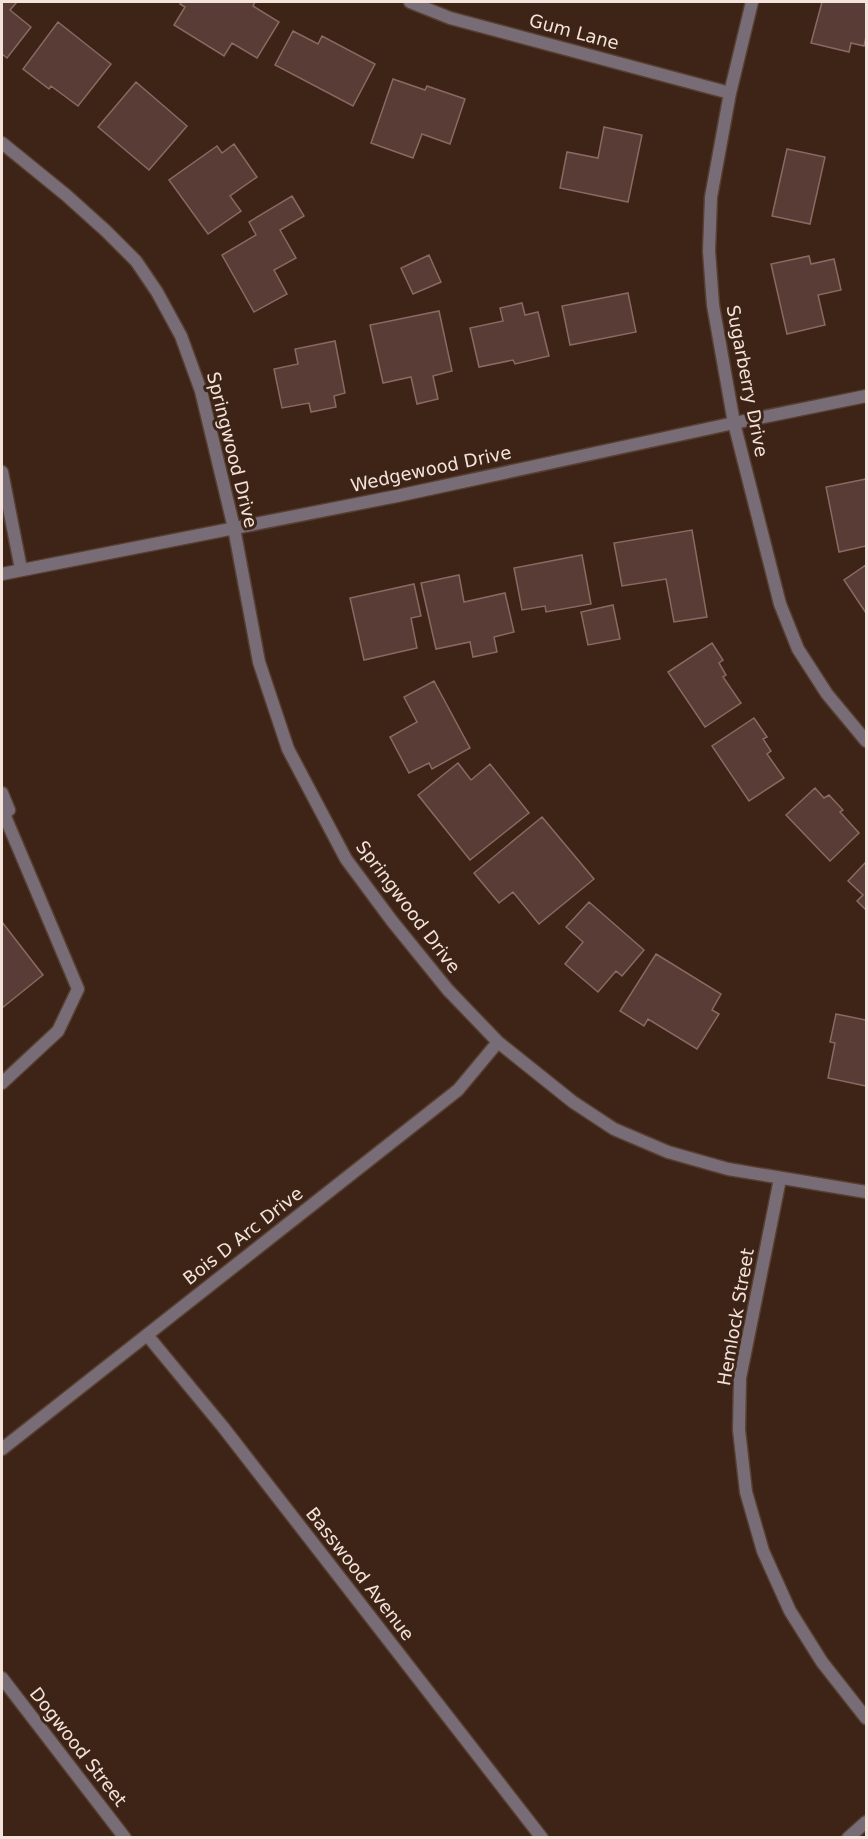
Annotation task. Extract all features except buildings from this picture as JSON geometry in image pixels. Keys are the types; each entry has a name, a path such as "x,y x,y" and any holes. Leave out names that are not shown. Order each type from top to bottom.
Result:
{"street":[{"name":"Gum Lane","path":"410,2 450,18 730,93"},
{"name":"Sugarberry Drive","path":"752,2 730,93 711,197 709,251 713,304 734,423 780,604 798,649 827,694 867,741"},
{"name":"Springwood Drive","path":"2,143 66,195 136,261 157,292 181,336 201,391 234,528 259,662 288,749 346,859 448,990 498,1042 573,1102 614,1129 668,1152 728,1169 867,1192"},
{"name":"Wedgewood Drive","path":"2,574 397,496 867,396"},
{"path":"2,472 21,569"},
{"path":"2,793 9,810 3,815 78,988 58,1031 2,1083"},
{"name":"Bois D Arc Drive","path":"2,1449 458,1090 498,1042"},
{"name":"Hemlock Street","path":"780,1179 740,1378 739,1430 746,1492 763,1551 790,1611 822,1662 867,1718"},
{"name":"Basswood Avenue","path":"147,1335 223,1426 542,1838"},
{"name":"Dogwood Street","path":"2,1678 126,1838"},
{"path":"848,1838 867,1822"}]}
